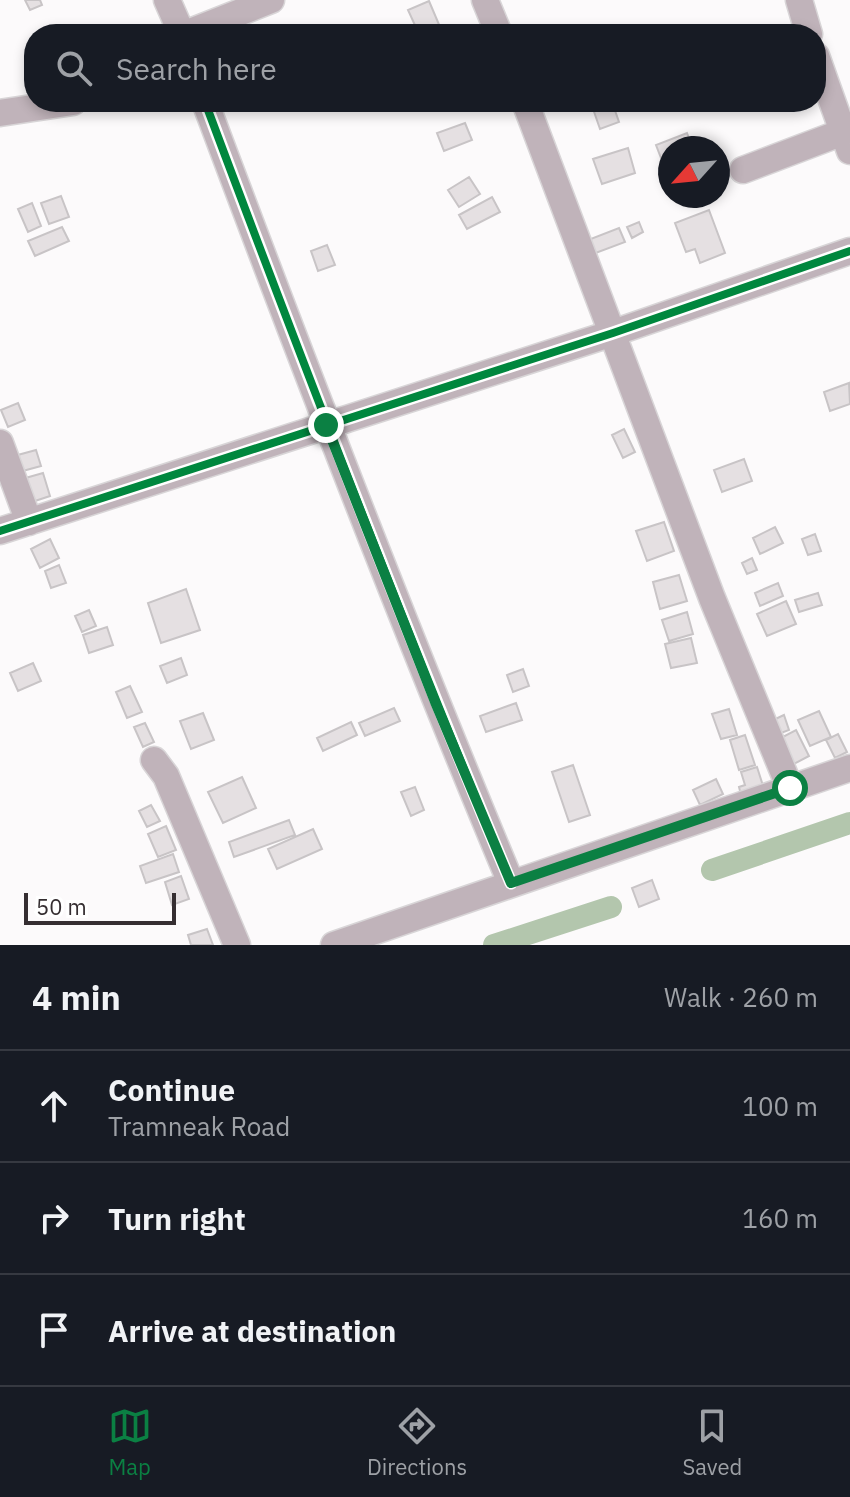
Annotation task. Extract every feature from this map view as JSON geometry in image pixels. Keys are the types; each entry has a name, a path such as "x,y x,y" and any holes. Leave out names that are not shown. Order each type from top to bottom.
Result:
{"street":[{"path":"167,0 179,24"},
{"path":"210,24 271,0"},
{"path":"485,0 495,24"},
{"path":"799,0 806,24"},
{"path":"743,170 846,142 826,85"},
{"path":"0,113 24,109"},
{"path":"209,112 326,425 435,702 511,883"},
{"path":"529,112 702,572 790,788"},
{"path":"0,531 613,333 850,251"},
{"path":"0,443 29,522"},
{"path":"154,760 169,784 237,945"},
{"path":"334,945 850,768"}],"building":[{"path":"25,0 40,0 42,5 30,10"},
{"path":"429,1 439,24 414,24 408,10"},
{"path":"594,112 616,112 619,122 600,129"},
{"path":"465,123 472,140 444,151 437,133"},
{"path":"628,148 635,173 602,184 593,159"},
{"path":"469,177 480,194 459,207 448,190"},
{"path":"61,196 69,217 49,224 41,203"},
{"path":"492,197 500,212 467,229 459,215"},
{"path":"32,203 41,226 28,232 18,209"},
{"path":"709,210 725,253 700,263 695,249 686,252 675,223"},
{"path":"639,222 643,232 632,238 627,227"},
{"path":"62,227 69,241 35,256 28,241"},
{"path":"619,228 625,242 593,254 588,240"},
{"path":"327,245 335,265 318,271 311,251"},
{"path":"849,383 850,404 830,411 824,392"},
{"path":"18,403 25,420 8,427 1,410"},
{"path":"624,429 635,452 623,458 612,435"},
{"path":"36,450 41,466 19,472 14,456"},
{"path":"744,459 752,481 722,492 714,470"},
{"path":"43,473 50,496 29,503 22,479"},
{"path":"664,522 674,551 647,561 636,531"},
{"path":"775,527 783,543 760,554 753,538"},
{"path":"815,534 821,551 808,555 802,539"},
{"path":"50,539 59,558 40,568 31,549"},
{"path":"752,558 757,570 747,574 742,563"},
{"path":"59,565 66,583 51,588 45,571"},
{"path":"679,575 687,601 660,609 653,582"},
{"path":"778,583 783,596 760,606 755,593"},
{"path":"186,589 200,630 161,643 148,603"},
{"path":"818,593 822,605 799,612 795,600"},
{"path":"786,601 796,624 767,636 757,614"},
{"path":"89,610 96,626 82,632 75,616"},
{"path":"687,612 693,634 669,641 662,620"},
{"path":"107,627 113,645 89,653 83,635"},
{"path":"691,638 697,663 671,668 665,644"},
{"path":"181,658 187,675 167,683 160,666"},
{"path":"33,663 41,681 18,691 10,673"},
{"path":"523,669 529,686 513,692 507,675"},
{"path":"130,686 142,712 127,718 116,692"},
{"path":"516,703 522,720 486,732 480,716"},
{"path":"394,708 400,721 365,736 359,723"},
{"path":"729,709 737,735 721,739 712,714"},
{"path":"819,711 831,737 810,746 798,720"},
{"path":"203,713 214,740 191,749 180,721"},
{"path":"784,715 789,730 776,735 771,721"},
{"path":"351,722 357,735 323,751 317,738"},
{"path":"145,723 154,742 143,747 134,727"},
{"path":"796,730 809,756 790,766 777,740"},
{"path":"838,734 847,752 835,758 826,740"},
{"path":"745,735 755,765 739,770 730,740"},
{"path":"573,765 590,815 569,822 552,772"},
{"path":"757,767 765,792 742,799 739,787 745,785 741,772"},
{"path":"242,777 256,808 223,823 208,792"},
{"path":"716,779 723,794 700,805 693,790"},
{"path":"415,787 424,810 411,816 401,792"},
{"path":"151,805 160,821 147,827 139,811"},
{"path":"289,820 295,835 234,857 229,842"},
{"path":"166,826 176,850 158,857 148,834"},
{"path":"313,829 322,849 277,869 268,849"},
{"path":"173,854 179,872 146,883 140,866"},
{"path":"181,876 189,899 172,905 165,882"},
{"path":"652,880 659,899 639,907 632,888"},
{"path":"207,929 213,945 191,945 188,935"}],"waterway":[{"path":"712,870 850,823"},
{"path":"494,945 611,907"}],"cycle path":[{"path":"209,112 354,494 511,883"},
{"path":"0,531 613,333 850,251"}],"route":[{"path":"326,425 435,702 511,883 790,788"}]}
